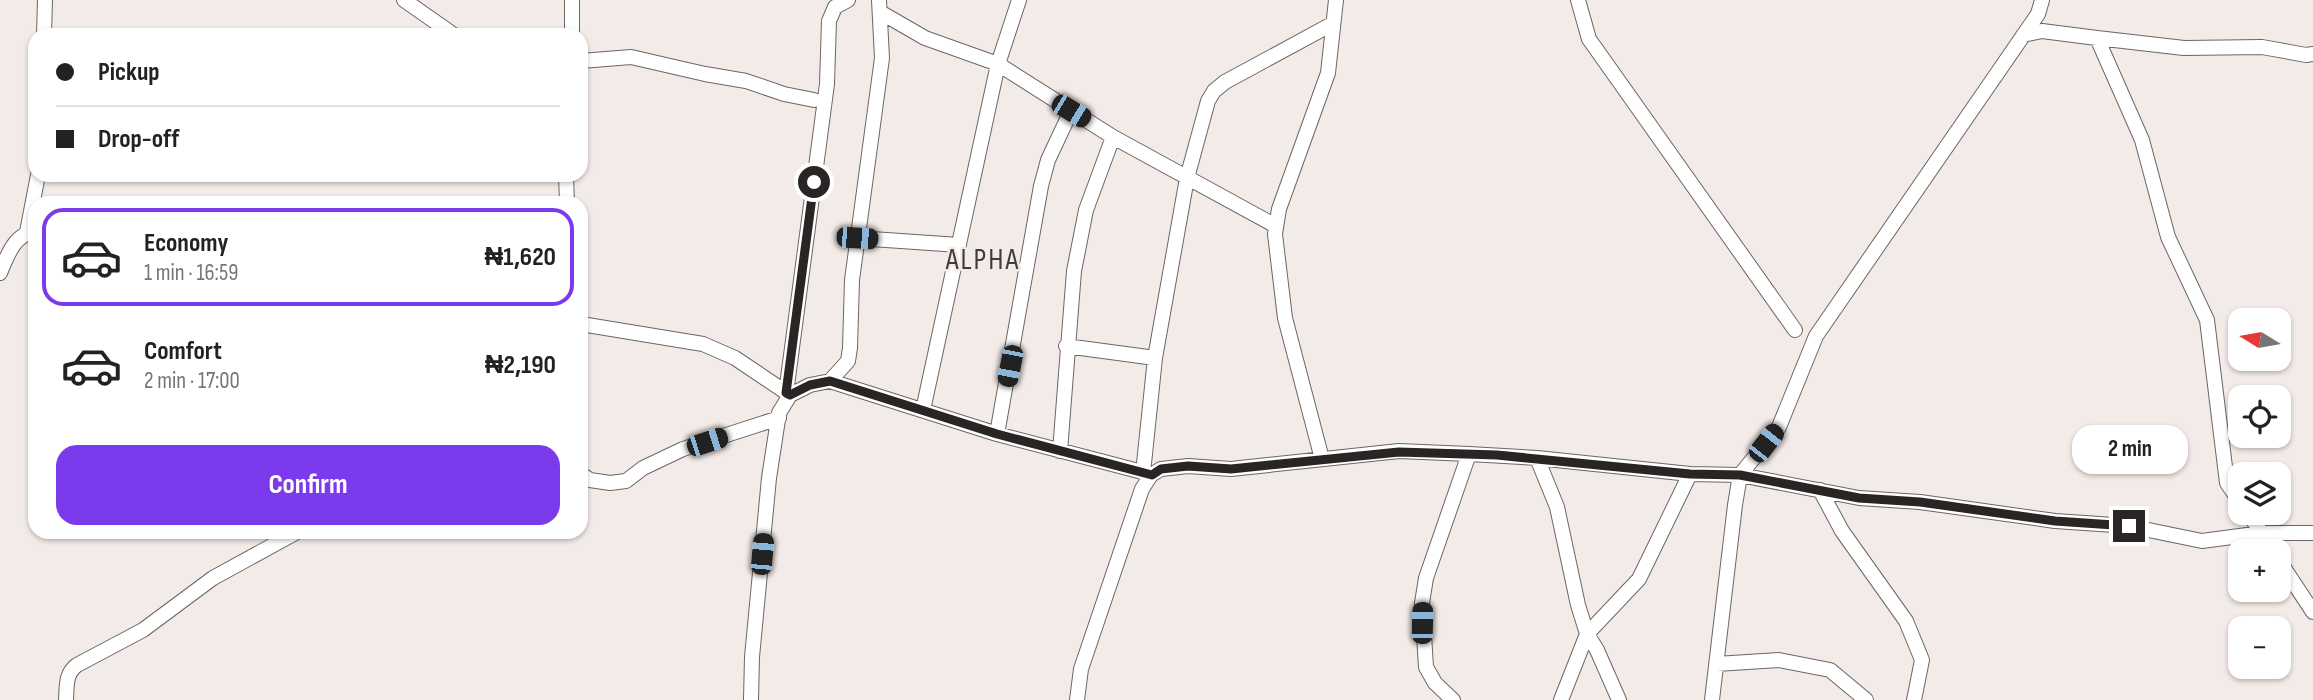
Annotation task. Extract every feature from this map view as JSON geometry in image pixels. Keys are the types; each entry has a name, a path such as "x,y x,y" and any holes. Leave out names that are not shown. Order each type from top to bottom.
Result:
{"street":[{"path":"44,28 45,0"},
{"path":"404,0 444,28"},
{"path":"572,0 572,28"},
{"path":"751,700 752,657 766,505 779,418 788,394 827,84 829,22 835,7 848,0"},
{"path":"923,410 998,64 1019,0"},
{"path":"1322,459 1285,318 1277,262 1276,226 1279,209 1328,73 1336,0"},
{"path":"1578,0 1589,39 1795,330"},
{"path":"1712,700 1740,475 1779,426 1816,335 2038,14 2042,0"},
{"path":"830,381 848,361 850,348 850,306 857,238 882,58 879,6"},
{"path":"879,6 925,38 998,64 1113,137 1276,226"},
{"path":"1077,700 1081,669 1147,474 1155,358 1187,178 1208,101 1214,90 1225,82 1332,24"},
{"path":"2023,35 2042,31 2185,48 2262,47 2313,54"},
{"path":"2097,38 2141,140 2168,237 2207,320 2228,484"},
{"path":"588,60 631,57 746,81 784,94 814,100"},
{"path":"997,434 1041,186 1048,160 1071,111"},
{"path":"1060,451 1066,345 1074,271 1086,210 1113,137"},
{"path":"0,273 7,255 19,239 28,234"},
{"path":"857,238 959,245"},
{"path":"588,325 703,344 735,358 788,394"},
{"path":"1066,345 1155,358"},
{"path":"788,394 830,381 997,434 1147,474 1161,469 1188,466 1231,469 1399,452 1469,454 1537,458 1690,474 1740,475 1859,498 1920,502 2055,521 2129,526 2202,541 2262,533 2313,533"},
{"path":"588,479 610,483 626,481 643,468 683,449 779,418"},
{"path":"1453,700 1435,683 1426,667 1422,603 1426,579 1469,454"},
{"path":"1537,458 1558,507 1578,606 1587,634 1619,700"},
{"path":"1561,700 1587,634 1639,579 1690,474"},
{"path":"1819,490 1842,531 1906,621 1922,660 1914,700"},
{"path":"2256,525 2266,539"},
{"path":"66,700 71,670 143,630 213,578 284,539"},
{"path":"2291,579 2313,612"},
{"path":"1716,664 1779,660 1830,670 1866,700"}],"district":[{"name":"ALPHA","path":"983,260"}],"route":[{"path":"814,182 792,336 786,393 790,395 810,385 830,381 997,434 1152,475 1161,469 1188,466 1231,469 1399,452 1497,455 1690,474 1740,475 1859,498 1920,502 2055,521 2129,526"}]}
